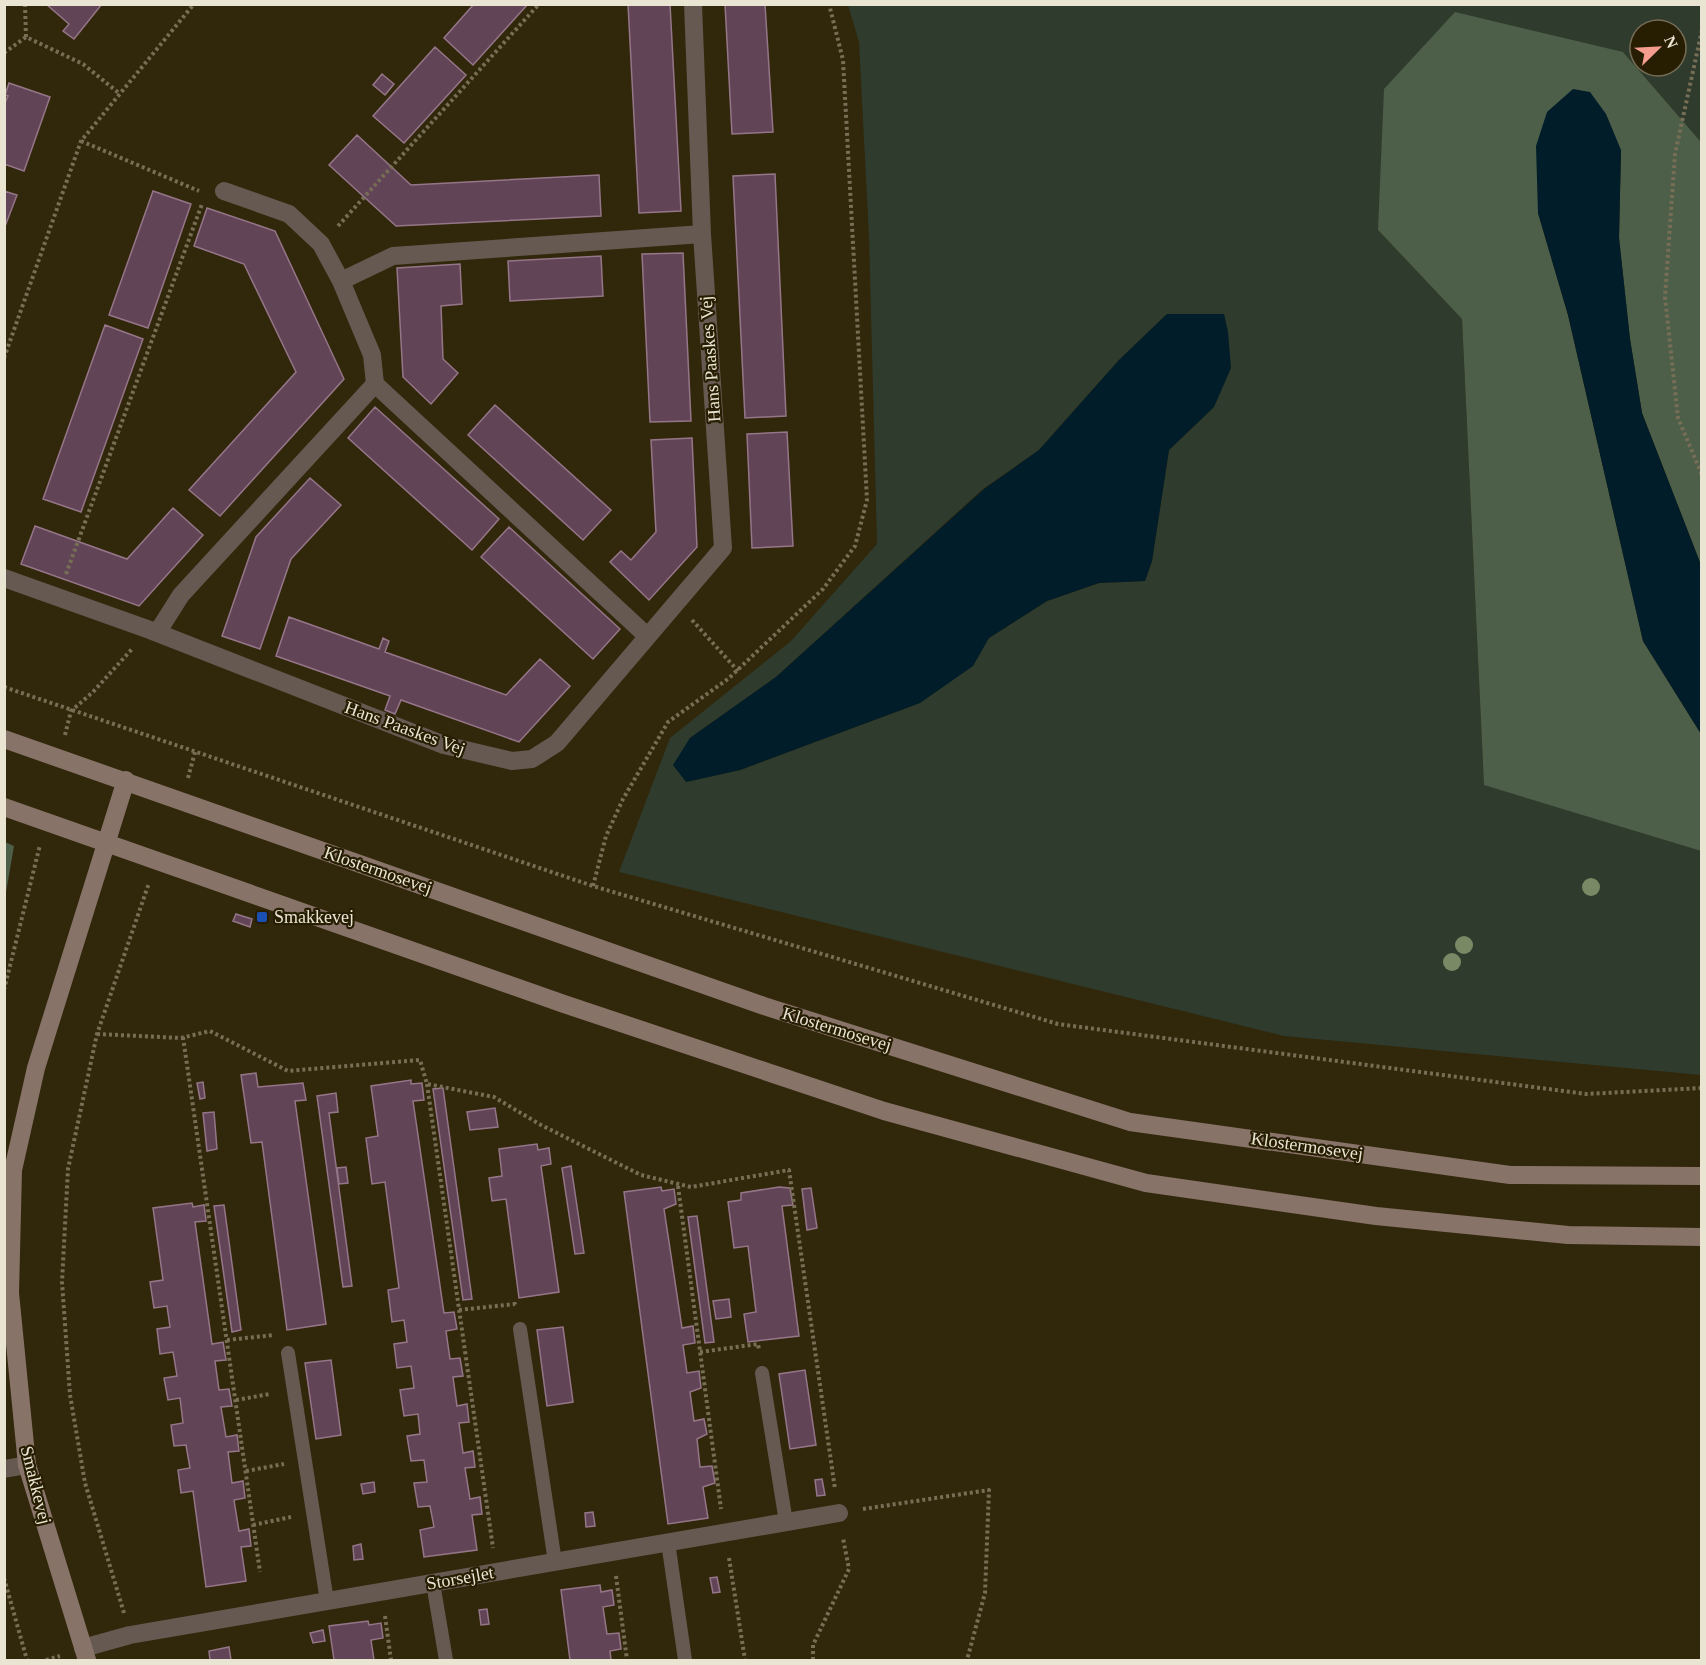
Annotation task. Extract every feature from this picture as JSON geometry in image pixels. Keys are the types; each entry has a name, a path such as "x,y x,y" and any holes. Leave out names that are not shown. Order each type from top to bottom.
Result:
{"main road":[{"name":"Klostermosevej","path":"4,739 764,1006 1130,1122 1510,1175 1701,1176"},
{"name":"Smakkevej","path":"85,1654 27,1465 10,1293 9,1170 36,1068 126,780"},
{"path":"4,807 107,841 564,1004 884,1111 1146,1183 1376,1216 1568,1235 1701,1237"}],"street":[{"name":"Hans Paaskes Vej","path":"4,578 153,632 444,745 512,761 532,759 557,743 646,635 723,548 702,234 693,4"},
{"path":"215,192 289,214 321,243 341,282 372,355 375,384 646,635"},
{"path":"341,282 393,256 702,234"},
{"path":"153,632 182,595 375,384"},
{"path":"4,1469 27,1465"},
{"name":"Storsejlet","path":"85,1654 130,1635 839,1513"}],"lane":[{"path":"520,1329 555,1562"},
{"path":"288,1353 327,1601"},
{"path":"762,1373 786,1522"},
{"path":"668,1542 685,1660"},
{"path":"433,1583 446,1660"}],"path":[{"path":"25,4 26,37"},
{"path":"4,358 81,141 194,4"},
{"path":"321,243 539,4"},
{"path":"593,886 606,837 623,799 668,722 738,671 823,589 855,546 867,500 843,60 829,4"},
{"path":"1701,30 1676,154 1665,297 1678,418 1701,476"},
{"path":"4,53 26,37"},
{"path":"26,37 83,64 120,94"},
{"path":"57,597 215,192 81,141"},
{"path":"676,602 738,671"},
{"path":"60,758 71,711 153,632"},
{"path":"4,687 593,886 1058,1024 1586,1094 1701,1088"},
{"path":"181,800 195,752"},
{"path":"4,990 46,821"},
{"path":"130,1635 86,1483 70,1395 62,1282 68,1169 97,1034 158,860"},
{"path":"97,1034 183,1037 210,1031 288,1071 420,1060 426,1084 496,1572"},
{"path":"183,1037 260,1572"},
{"path":"426,1084 494,1097 622,1166 678,1186 691,1187 789,1170 849,1569 813,1645 813,1660"},
{"path":"678,1186 725,1533 745,1660"},
{"path":"459,1310 515,1304 520,1329"},
{"path":"227,1340 284,1334 288,1353"},
{"path":"700,1352 758,1344 762,1373"},
{"path":"236,1400 294,1389"},
{"path":"246,1471 305,1460"},
{"path":"839,1513 989,1490 985,1593 967,1660"},
{"path":"254,1525 313,1513"},
{"path":"612,1552 627,1660"},
{"path":"4,1578 27,1660"},
{"path":"381,1592 391,1660"}],"green space":[{"path":"848,5 1701,5 1701,142 1646,78 1688,78 1688,18 1628,18 1628,58 1623,52 1378,230 1462,319 1484,784 1701,851 1701,1075 1284,1036 619,872 670,738 791,641 877,544 869,237 859,42","holes":["1167,314 1214,407 1169,450 1152,561 1145,581 1099,583 1047,601 989,638 920,703 740,770 686,782 690,738 776,677 983,489 1039,450 1119,360"]},
{"path":"1455,12 1623,52 1628,58 1628,78 1646,78 1701,142 1701,565 1642,413 1630,339 1619,238 1621,150 1538,213 1568,315 1643,641 1701,734 1701,851 1484,785 1462,319 1378,230 1384,89"},
{"path":"5,842 14,846 5,898"}],"water":[{"path":"1573,89 1590,92 1606,114 1621,150 1619,238 1630,339 1642,413 1701,565 1701,734 1643,641 1568,315 1538,213 1536,146 1547,112"},
{"path":"1167,314 1224,314 1231,368 1214,407 1169,450 1152,561 1145,581 1099,583 1047,601 989,638 973,666 920,703 740,770 686,782 673,765 690,738 776,677 984,489 1039,450 1119,360"}],"building":[{"path":"46,4 102,4 74,39 63,31 69,24"},
{"path":"474,4 528,4 473,65 444,38"},
{"path":"628,4 670,4 681,211 639,213"},
{"path":"725,4 765,4 773,132 732,134"},
{"path":"435,47 466,75 404,143 373,116"},
{"path":"382,74 394,84 385,95 373,85"},
{"path":"9,83 50,97 24,171 4,164 4,105 8,96 5,95"},
{"path":"357,135 411,185 599,175 601,216 396,226 329,165"},
{"path":"775,174 786,416 745,418 733,176"},
{"path":"4,191 17,195 4,229"},
{"path":"153,191 191,204 148,328 109,315"},
{"path":"207,208 275,231 344,379 220,516 189,490 296,372 244,264 194,246"},
{"path":"683,253 691,421 650,422 642,254"},
{"path":"601,256 603,296 510,301 508,261"},
{"path":"460,264 462,304 441,306 443,359 458,373 431,404 403,377 397,268"},
{"path":"105,325 143,339 81,512 43,499"},
{"path":"495,405 611,510 583,540 468,435"},
{"path":"375,407 499,519 472,550 348,438"},
{"path":"787,432 793,546 752,548 747,434"},
{"path":"692,438 697,547 649,600 610,562 621,551 631,560 656,532 651,440"},
{"path":"310,478 341,505 291,559 260,649 222,636 256,537"},
{"path":"173,508 203,535 139,606 21,564 35,526 127,559"},
{"path":"509,527 620,629 593,659 481,557"},
{"path":"289,617 379,649 383,638 389,641 385,652 506,695 540,659 570,686 519,742 401,700 395,714 385,710 390,696 276,656"},
{"path":"236,914 252,919 250,927 233,921"},
{"path":"256,1073 258,1087 303,1083 306,1100 295,1101 326,1324 287,1330 262,1142 251,1143 241,1075"},
{"path":"411,1080 411,1084 422,1083 424,1100 413,1101 444,1313 454,1312 457,1329 446,1331 450,1359 460,1358 463,1376 453,1377 457,1406 467,1404 469,1422 459,1423 463,1453 473,1451 475,1467 465,1468 470,1499 480,1497 482,1514 472,1515 477,1550 424,1557 420,1530 434,1527 430,1506 418,1507 414,1483 427,1482 424,1460 411,1461 407,1436 420,1434 418,1414 404,1416 400,1390 414,1388 411,1366 397,1368 394,1344 407,1342 404,1320 392,1322 388,1290 399,1288 385,1182 372,1184 366,1138 378,1136 371,1086"},
{"path":"203,1082 205,1098 200,1099 197,1083"},
{"path":"443,1088 472,1299 463,1300 433,1089"},
{"path":"336,1093 338,1112 329,1113 352,1286 343,1287 317,1096"},
{"path":"495,1108 498,1127 470,1130 467,1112"},
{"path":"214,1112 217,1149 207,1151 203,1113"},
{"path":"537,1144 538,1150 549,1148 551,1164 541,1166 559,1292 519,1298 506,1199 492,1201 489,1178 502,1176 499,1149"},
{"path":"571,1166 584,1253 575,1254 562,1168"},
{"path":"346,1167 348,1183 339,1184 337,1168"},
{"path":"661,1187 662,1191 674,1189 676,1204 664,1209 682,1328 693,1326 695,1343 683,1345 687,1373 699,1371 701,1388 690,1392 694,1421 704,1419 707,1434 697,1439 700,1467 712,1466 715,1483 703,1487 708,1518 668,1524 624,1192"},
{"path":"779,1187 790,1188 793,1205 782,1206 799,1336 748,1342 744,1314 756,1312 748,1246 734,1248 728,1202 741,1200 741,1193"},
{"path":"811,1188 817,1228 807,1230 802,1189"},
{"path":"192,1203 193,1207 204,1205 206,1221 195,1222 212,1344 223,1342 226,1360 215,1361 219,1390 229,1389 232,1406 221,1407 226,1437 237,1435 239,1451 228,1452 232,1483 243,1481 245,1498 234,1500 239,1531 249,1529 251,1546 241,1547 246,1581 206,1587 193,1491 181,1493 178,1470 190,1468 186,1445 174,1446 171,1425 183,1423 180,1398 168,1400 164,1378 177,1376 173,1352 160,1354 157,1329 170,1327 167,1306 154,1308 150,1282 163,1280 153,1208"},
{"path":"224,1205 241,1330 232,1332 214,1206"},
{"path":"697,1216 714,1342 705,1343 688,1217"},
{"path":"729,1299 731,1317 716,1319 713,1301"},
{"path":"563,1327 573,1402 547,1406 537,1330"},
{"path":"331,1360 341,1435 316,1439 305,1363"},
{"path":"805,1370 816,1445 790,1449 779,1374"},
{"path":"822,1479 825,1495 817,1496 815,1480"},
{"path":"374,1482 375,1492 363,1494 361,1484"},
{"path":"593,1512 595,1526 586,1527 585,1513"},
{"path":"361,1544 363,1559 354,1560 353,1546"},
{"path":"717,1577 720,1592 713,1593 710,1578"},
{"path":"600,1585 601,1592 612,1590 614,1605 603,1607 607,1634 619,1633 621,1649 610,1651 611,1660 570,1660 561,1590"},
{"path":"487,1609 489,1624 481,1625 479,1610"},
{"path":"368,1621 369,1625 381,1623 383,1638 371,1640 374,1660 334,1660 329,1626"},
{"path":"323,1630 325,1641 313,1643 310,1633"},
{"path":"229,1647 231,1660 210,1660 209,1651"}],"place":[{"name":"Smakkevej","path":"262,917"}]}
